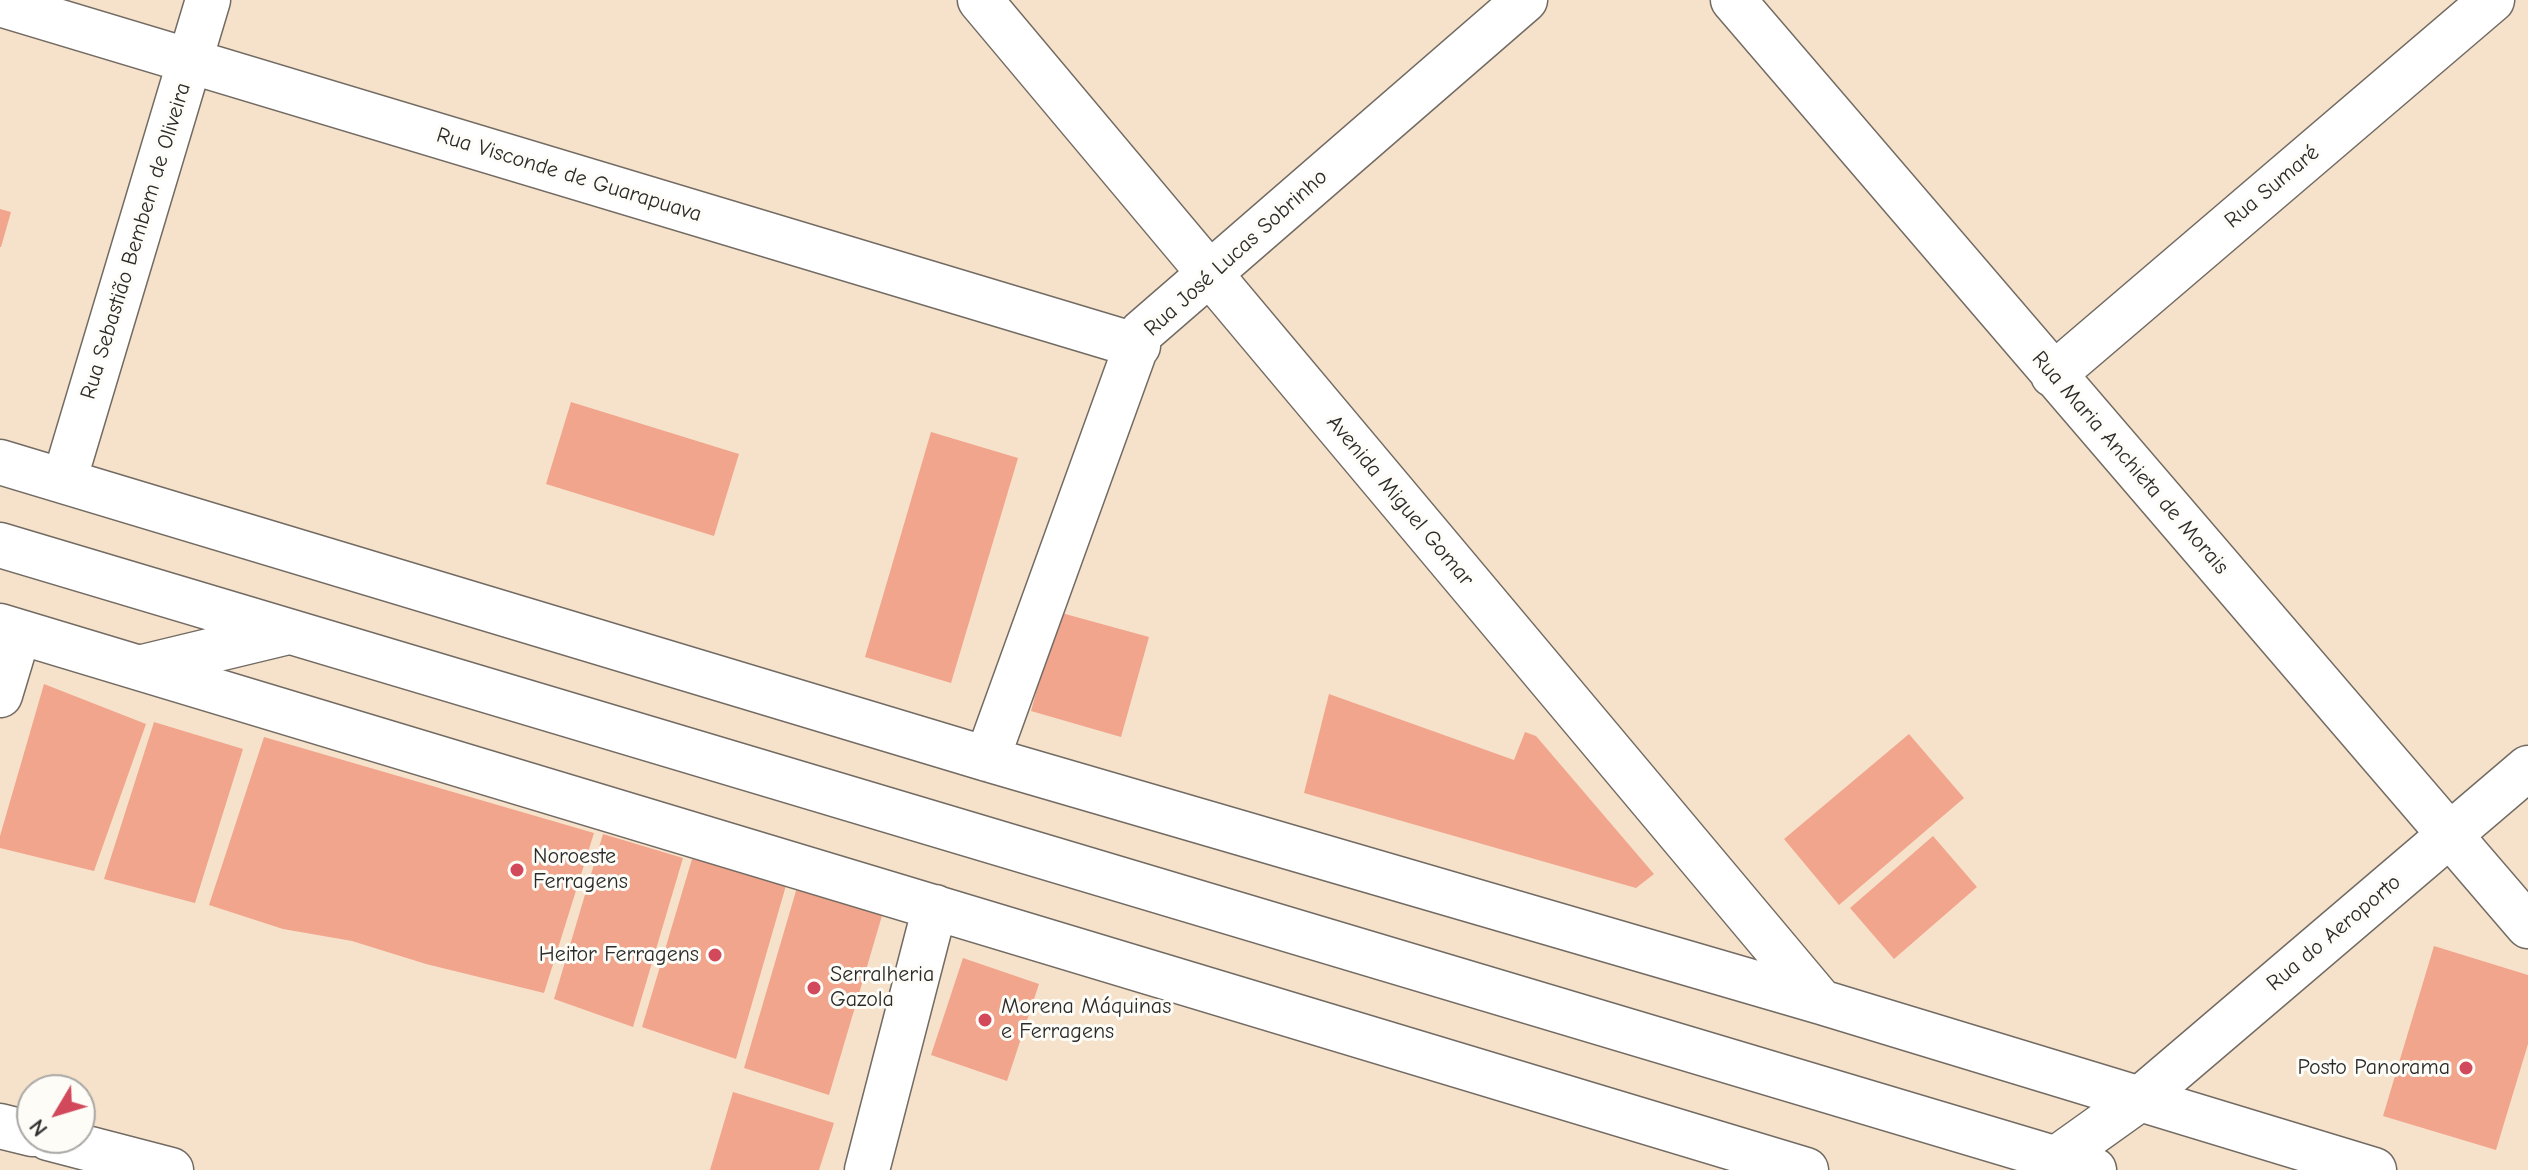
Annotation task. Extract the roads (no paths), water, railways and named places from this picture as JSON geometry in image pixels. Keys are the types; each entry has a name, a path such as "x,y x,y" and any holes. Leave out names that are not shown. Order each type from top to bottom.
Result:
{"street":[{"name":"Rua Sebastião Bembem de Oliveira","path":"64,481 208,0"},
{"name":"Avenida Miguel Gomar","path":"980,0 1821,1002"},
{"name":"Rua José Lucas Sobrinho","path":"987,759 1141,333 1525,0"},
{"name":"Rua Maria Anchieta de Morais","path":"1733,0 2528,926"},
{"name":"Rua Sumaré","path":"2053,375 2492,0"},
{"name":"Rua Visconde de Guarapuava","path":"0,4 1138,346"},
{"path":"0,462 987,759 1821,1002 2374,1170"},
{"path":"0,545 2066,1166"},
{"path":"0,695 10,629 1806,1170"},
{"path":"143,667 289,632"},
{"name":"Rua do Aeroporto","path":"2066,1166 2141,1098 2528,768"},
{"path":"867,1170 935,907"},
{"path":"96,1150 171,1170"}],"place":[{"name":"Noroeste Ferragens","path":"517,870"},
{"name":"Heitor Ferragens","path":"715,955"},
{"name":"Serralheria Gazola","path":"814,988"},
{"name":"Morena Máquinas e Ferragens","path":"985,1020"},
{"name":"Posto Panorama","path":"2466,1068"}]}
